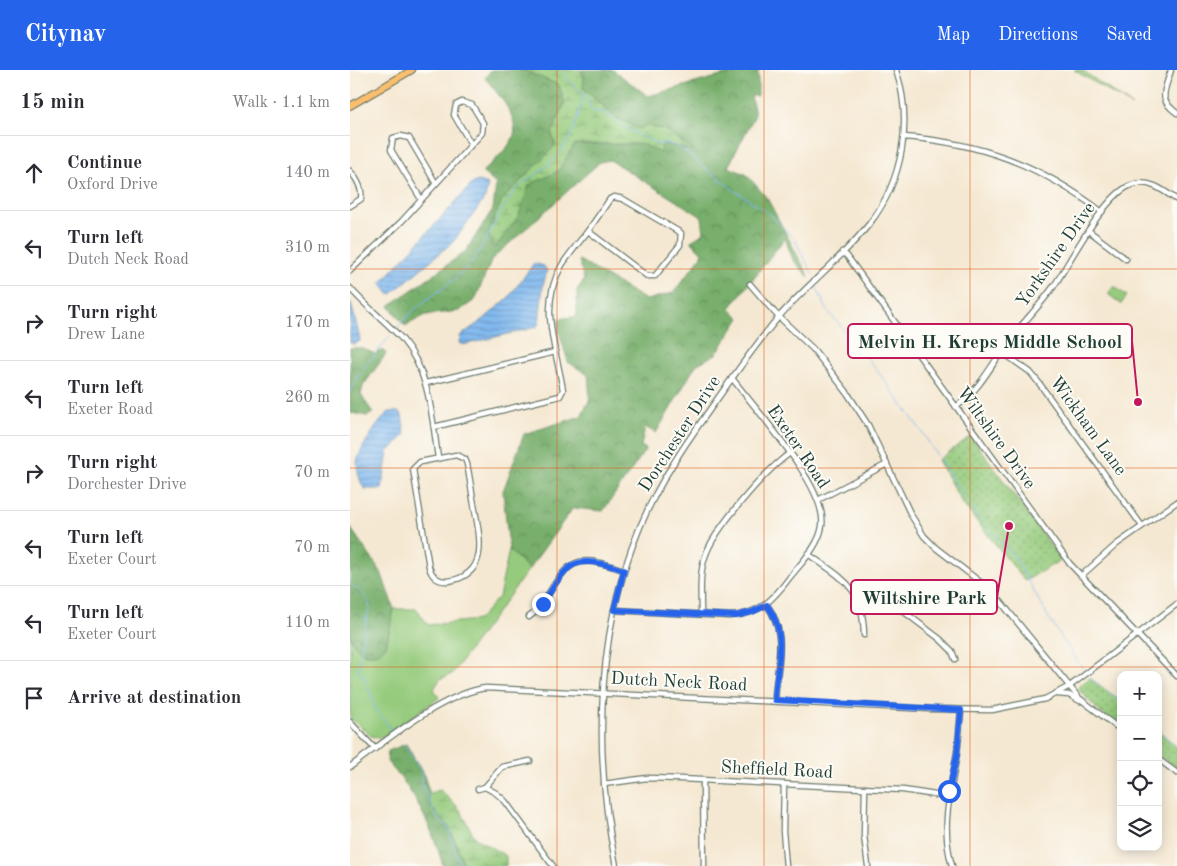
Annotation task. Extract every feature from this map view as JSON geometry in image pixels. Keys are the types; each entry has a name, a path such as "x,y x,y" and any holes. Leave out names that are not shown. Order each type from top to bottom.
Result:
{"main road":[{"path":"350,106 412,70"}],"street":[{"name":"Dorchester Drive","path":"616,866 604,784 602,741 604,693 614,610 624,570 641,524 663,480 680,452 732,378 779,317 864,230 883,204 896,172 904,137 904,109 896,70"},
{"path":"1171,70 1164,98 1167,106 1177,113"},
{"path":"350,271 402,221 435,182 482,133 483,123 472,105 465,102 458,103 454,107 454,115 471,144"},
{"path":"421,199 391,150 393,138 402,136 409,138 435,182"},
{"path":"904,137 958,143 1017,161 1062,184 1102,212"},
{"path":"350,171 360,186 362,193 361,199 350,206"},
{"name":"Yorkshire Drive","path":"956,407 981,384 1002,352 1048,295 1102,212 1118,193 1133,184 1156,186 1177,200"},
{"path":"434,427 560,396 563,390 549,320 550,300 554,283 562,266 610,199 617,198 678,230 681,240 680,245 658,274 651,276 588,231"},
{"path":"1089,231 1126,259"},
{"name":"Wiltshire Drive","path":"842,252 848,256 883,303 956,407 1081,576 1177,676"},
{"path":"750,284 779,317 826,362 858,407 911,515 924,536 999,599 1085,704"},
{"path":"350,288 406,345 418,361 426,383 438,458"},
{"path":"426,383 555,352"},
{"name":"Wickham Lane","path":"1002,352 1030,372 1040,383 1142,526"},
{"name":"Exeter Road","path":"614,610 742,615 767,605 816,542 822,525 818,500 790,453 732,378"},
{"path":"701,614 703,566 709,546 765,473 790,453"},
{"path":"456,455 465,459 480,541 480,554 472,570 464,576 446,581 438,580 432,575 429,567 413,469 417,463 438,458 456,455"},
{"path":"818,500 887,464"},
{"path":"1081,576 1115,545 1177,502"},
{"path":"808,554 848,584 859,600 864,635"},
{"path":"529,617 543,604 564,571 573,564 584,561 596,562 624,570"},
{"path":"859,600 872,595 887,599 940,639 952,651 955,659"},
{"name":"Dutch Neck Road","path":"350,767 444,701 470,690 503,687 961,710 1002,709 1056,694 1070,686 1177,604"},
{"path":"767,605 777,619 780,634 775,700"},
{"path":"1056,694 1069,695 1117,727"},
{"path":"952,866 946,834 948,797 957,754 961,710"},
{"path":"350,722 376,749"},
{"path":"478,789 485,787 502,767 530,761"},
{"path":"1161,761 1177,773"},
{"name":"Sheffield Road","path":"604,784 647,778 703,780 914,790 948,797"},
{"path":"703,780 704,866"},
{"path":"784,784 783,831 786,866"},
{"path":"485,787 493,790 505,801 553,866"},
{"path":"865,788 864,836 868,866"}],"green space":[{"path":"491,70 523,70 559,85 565,103 552,133 555,146 502,200 519,215 529,185 558,171 575,144 643,144 661,153 661,143 694,151 665,130 640,129 616,118 583,87 584,76 581,70 613,70 648,96 742,70 760,70 758,72 758,96 751,96 755,115 728,167 746,174 767,198 809,277 793,260 785,238 730,308 740,318 716,354 696,365 656,433 645,427 641,446 646,449 603,511 573,508 529,569 509,550 503,491 524,434 581,416 590,399 588,375 568,362 559,332 559,319 577,316 577,290 584,280 579,260 646,300 673,293 703,254 691,241 704,233 702,217 610,160 600,162 492,259 475,300 459,311 426,315 405,326 389,306 465,252 493,209 496,184 482,172 506,149 512,140 514,124 502,99 485,78"},
{"path":"523,70 581,70 584,76 583,88 616,118 640,129 647,125 665,130 695,151 662,143 661,153 643,144 575,144 558,171 529,185 519,215 495,248 488,233 502,200 555,146 552,133 565,103 559,85"},
{"path":"1074,70 1082,70 1132,106"},
{"path":"1114,286 1127,296 1121,304 1108,294"},
{"path":"350,348 362,348 375,354 383,350 386,354 363,386 361,395 373,413 367,416 350,413"},
{"path":"971,436 1061,560 1025,581 962,503 938,460"},
{"path":"350,527 381,572 394,609 386,646 377,654 364,654 355,646 350,635"},
{"path":"509,550 529,569 452,674 440,679 434,689 439,698 381,738 371,736 350,718 350,635 355,646 386,646 394,609 417,609 428,625 478,620 499,597"},
{"path":"1090,678 1117,698 1117,724 1100,712 1080,691 1079,686"},
{"path":"1162,734 1177,747 1177,768 1162,758"},
{"path":"406,744 423,773 431,807 449,827 465,866 443,866 434,838 414,797 387,762 388,751"},
{"path":"423,773 430,793 440,790 459,808 475,838 506,856 506,866 465,866 449,827 431,807"}],"water":[{"path":"478,181 488,184 485,198 454,241 390,295 381,283 473,183"},
{"path":"534,263 544,266 547,271 543,285 539,324 536,327 463,345 459,343 460,336 484,319 509,297"},
{"path":"350,302 360,341 354,344 350,343"},
{"path":"389,412 398,412 402,415 405,435 388,452 382,489 365,489 358,473 358,458 380,421"}],"waterway":[{"path":"564,70 566,78 586,96 594,112 602,111 629,130 659,145 666,143 679,147 731,188 770,214 795,240 812,273"},
{"path":"397,328 420,305 463,271 478,253 506,203 516,190 559,154 570,137 578,117 583,95"},
{"path":"816,286 827,310 870,361 920,429 976,515 1015,557 1050,620 1083,669"},
{"path":"350,392 357,377 390,336"},
{"path":"350,583 362,593 369,605 358,672 364,675 375,708 392,731"},
{"path":"1090,678 1117,699"},
{"path":"1162,734 1177,747"},
{"path":"399,740 421,771 422,784 437,818 448,827 460,866"}],"place":[{"name":"Melvin H. Kreps Middle School","path":"1138,402"},
{"name":"Wiltshire Park","path":"1009,526"}],"route":[{"path":"543,604 560,575 573,564 584,561 596,562 624,570 614,610 736,616 752,612 767,605 777,619 780,630 775,700 961,710 957,754 949,791"}]}
